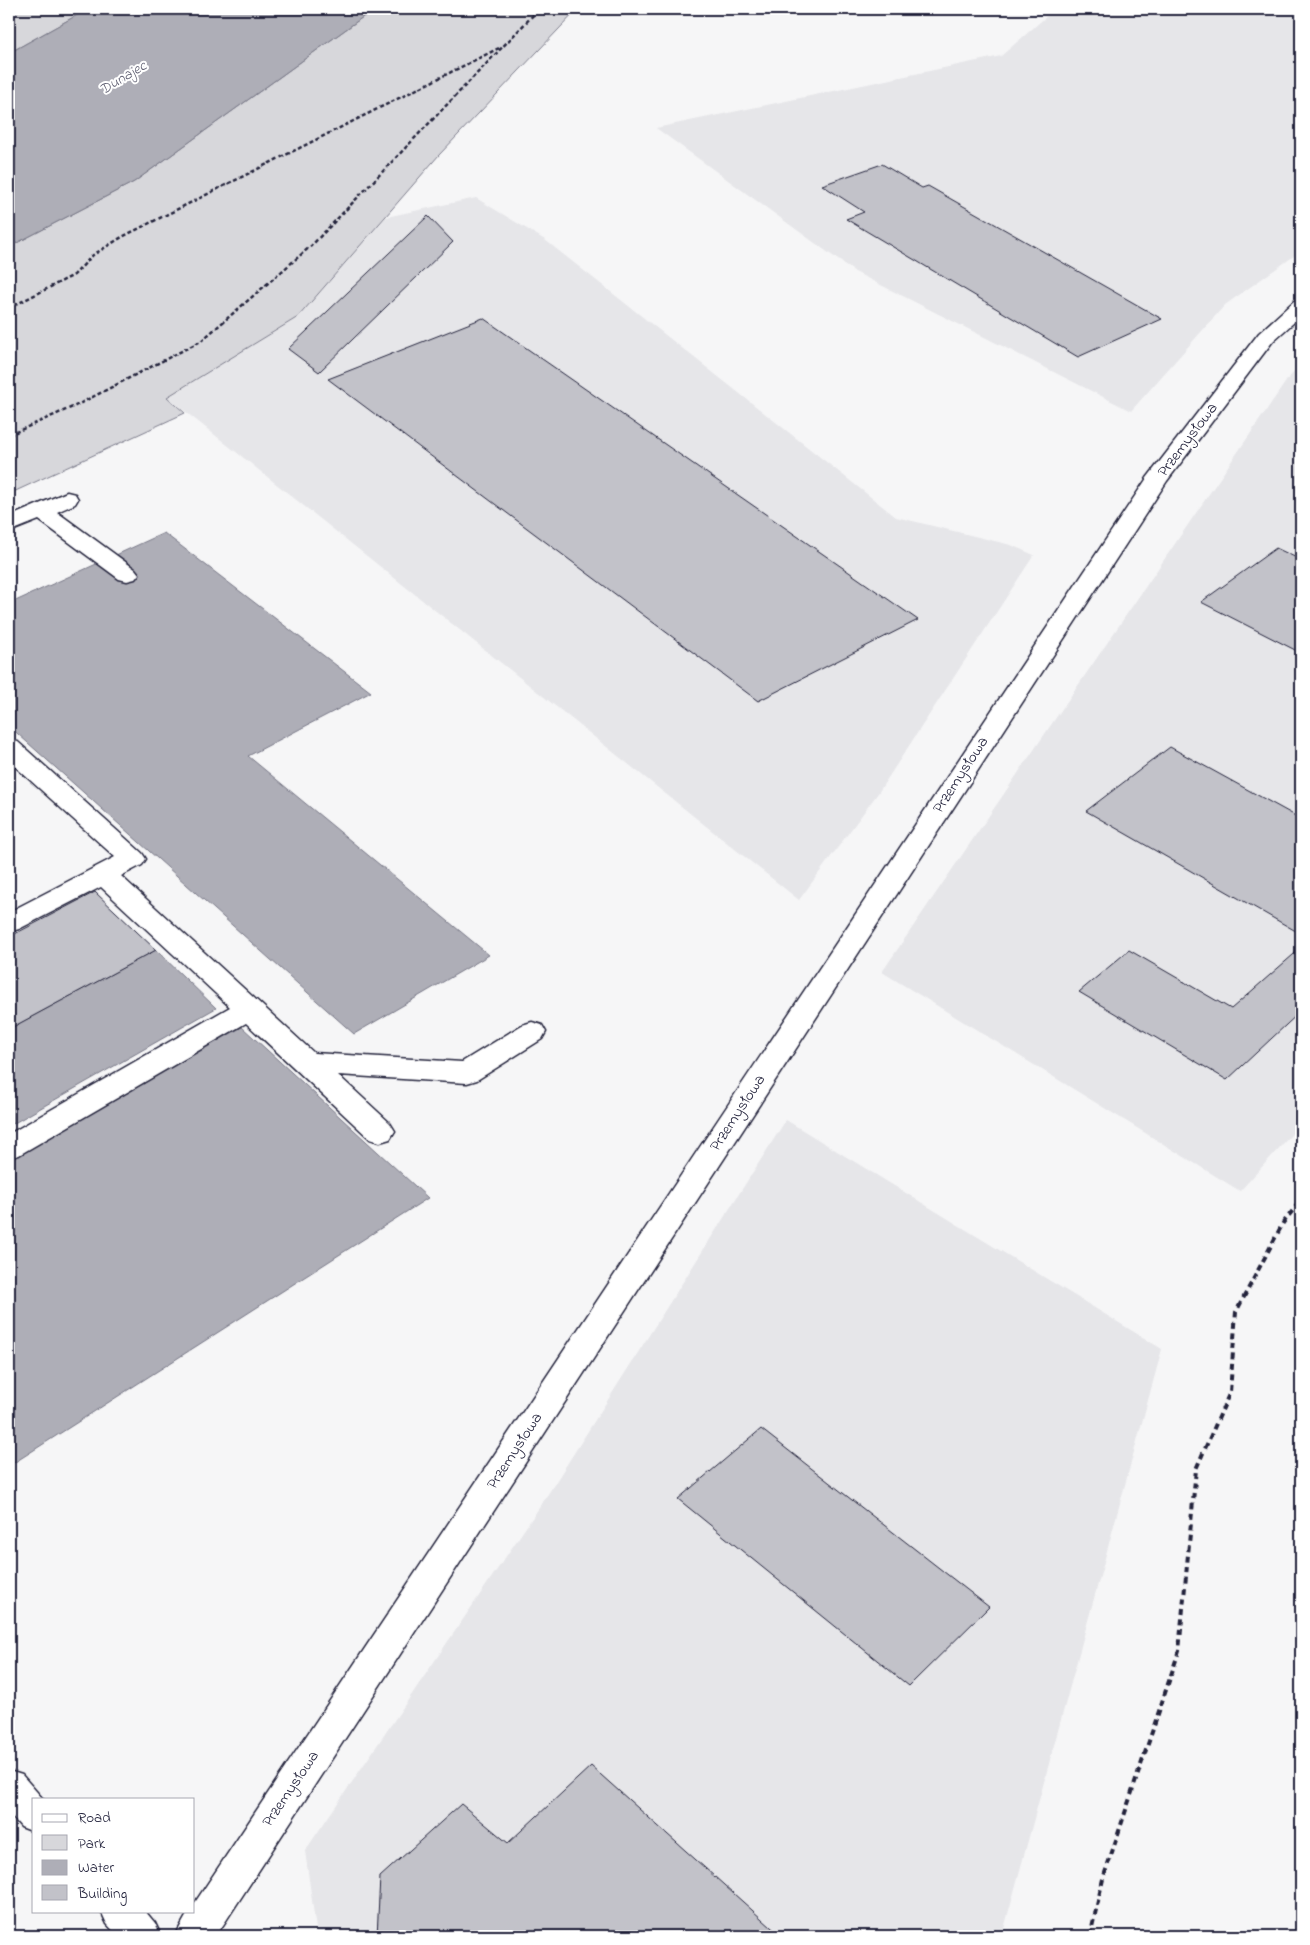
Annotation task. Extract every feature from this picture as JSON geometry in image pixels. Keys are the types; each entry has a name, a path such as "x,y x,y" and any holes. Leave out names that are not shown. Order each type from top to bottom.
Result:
{"street":[{"name":"Przemysłowa","path":"194,1936 1158,478 1266,337 1301,305"},
{"path":"9,525 67,499"},
{"path":"42,511 127,574"},
{"path":"9,748 133,859 9,923"},
{"path":"103,874 380,1130"},
{"path":"9,1147 249,1009"},
{"path":"307,1063 467,1073 532,1032"},
{"path":"9,1787 32,1813"},
{"path":"121,1912 142,1936"}],"path":[{"path":"9,435 75,406 201,341 311,246 539,9"},
{"path":"9,308 74,275 93,254 122,237 502,46"},
{"path":"1090,1936 1103,1879 1179,1651 1196,1469 1230,1392 1236,1312 1283,1223 1301,1200"}],"shaded area":[{"path":"1055,9 1301,9 1301,190 1296,193 1301,196 1301,251 1225,305 1131,411 855,272 656,128 1001,56"},
{"path":"476,198 545,240 896,517 1011,545 1034,555 878,793 799,900 167,397 298,317 386,217"},
{"path":"1301,364 1301,1124 1240,1191 882,972 1287,380"},
{"path":"786,1120 1162,1349 1002,1936 317,1936 305,1851 541,1505"}],"green space":[{"path":"9,9 88,9 9,53"},
{"path":"374,9 578,9 439,155 298,317 167,397 185,413 9,494 9,247 134,182"}],"water":[{"name":"Dunajec","path":"88,9 374,9 134,182 9,247 9,53"},
{"path":"164,533 371,692 248,756 489,955 354,1034 9,726 9,604"},
{"path":"156,950 216,1008 9,1126 9,1029"},
{"path":"242,1027 428,1198 9,1466 9,1161"}],"building":[{"path":"882,164 922,188 928,186 1162,319 1078,357 846,219 864,212 822,185"},
{"path":"428,216 453,242 319,372 288,349"},
{"path":"483,318 918,620 758,701 328,379"},
{"path":"1276,548 1301,560 1301,653 1201,602"},
{"path":"1170,747 1301,819 1301,934 1086,811"},
{"path":"95,892 156,950 9,1029 9,937"},
{"path":"1301,948 1301,1011 1227,1080 1079,992 1129,950 1231,1009"},
{"path":"761,1429 989,1607 909,1686 678,1499"},
{"path":"591,1766 781,1936 377,1936 380,1877 461,1804 508,1843"}]}
